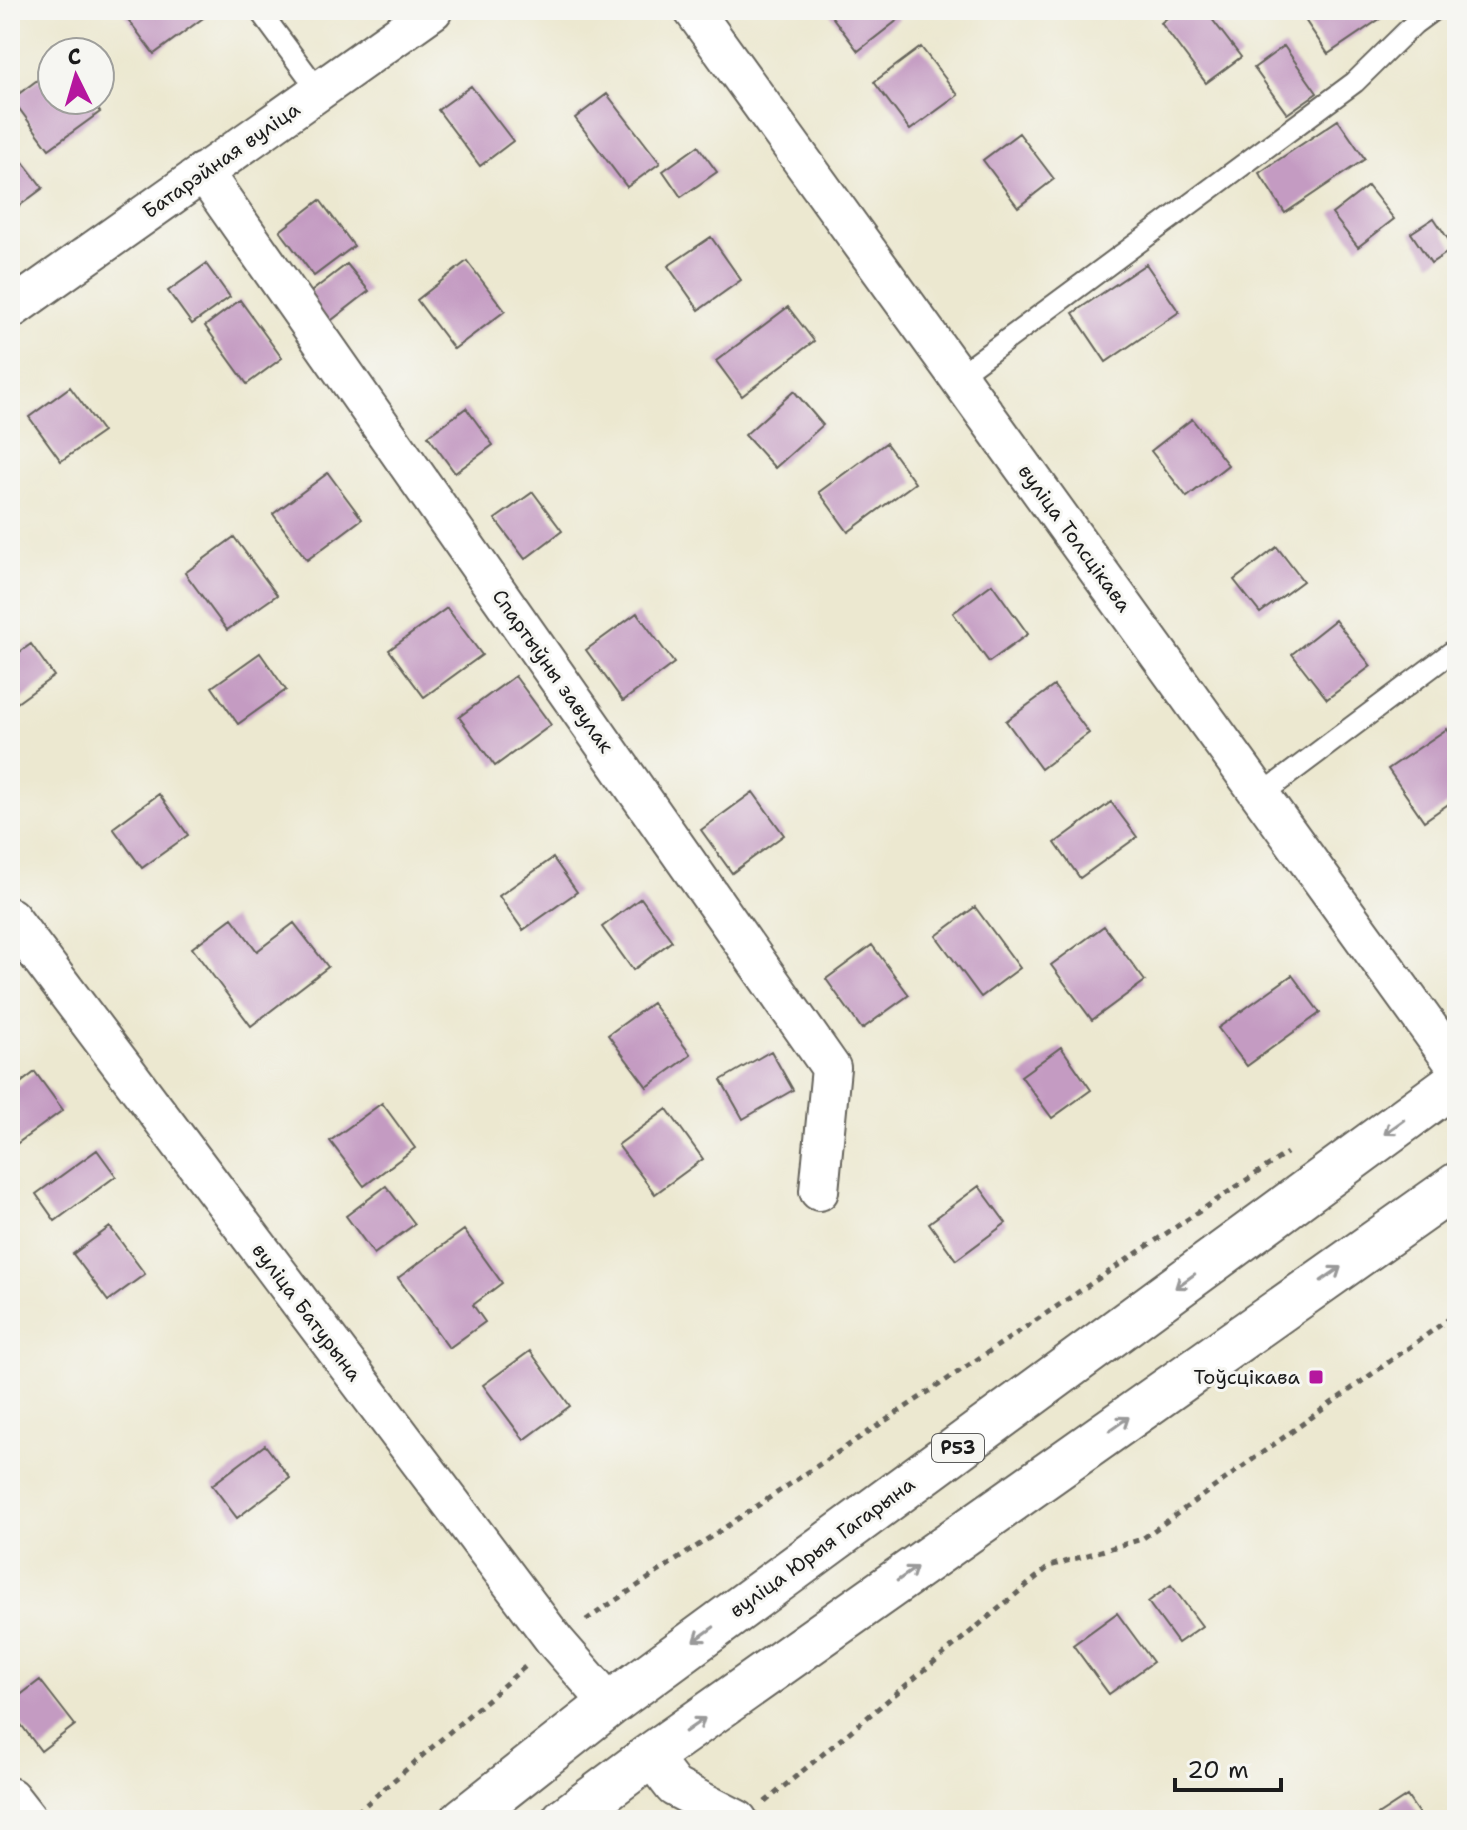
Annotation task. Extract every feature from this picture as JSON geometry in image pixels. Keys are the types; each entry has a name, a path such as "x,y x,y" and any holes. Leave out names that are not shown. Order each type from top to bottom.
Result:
{"main road":[{"name":"вуліца Юрыя Гагарына","path":"463,1820 610,1704 1457,1081"},
{"path":"564,1820 666,1788 1457,1185"}],"street":[{"name":"Батарэйная вуліца","path":"10,310 433,10"},
{"name":"вуліца Толсцікава","path":"693,10 1457,1067"},
{"name":"Спартыўны завулак","path":"203,172 831,1068 819,1191"},
{"name":"вуліца Батурына","path":"10,917 555,1641 610,1704"},
{"path":"666,1788 746,1815"},
{"path":"10,1797 28,1820"}],"lane":[{"path":"259,10 319,91"},
{"path":"958,376 1355,82 1414,24 1433,10"},
{"path":"1261,795 1457,648"}],"path":[{"path":"348,1820 555,1641 1290,1151"},
{"path":"746,1815 1050,1566 1142,1539 1457,1313"}],"building":[{"path":"121,10 214,10 154,54"},
{"path":"827,10 892,10 899,19 858,51"},
{"path":"1177,10 1205,10 1241,57 1206,83 1161,23"},
{"path":"1307,10 1393,10 1328,54 1301,14"},
{"path":"1284,46 1317,93 1287,114 1254,68"},
{"path":"921,47 958,95 910,130 874,82"},
{"path":"36,81 36,116 94,116 49,149 12,99"},
{"path":"471,86 513,141 480,166 438,110"},
{"path":"607,94 660,163 627,187 575,118"},
{"path":"1338,120 1365,159 1285,213 1259,173"},
{"path":"1019,133 1054,179 1018,207 983,160"},
{"path":"10,145 43,188 19,206 10,194"},
{"path":"698,146 717,172 681,197 663,171"},
{"path":"1368,186 1394,219 1358,247 1332,214"},
{"path":"320,200 354,246 314,276 280,231"},
{"path":"1434,218 1454,248 1431,263 1411,233"},
{"path":"711,237 741,280 699,310 668,266"},
{"path":"467,261 505,311 454,349 417,300"},
{"path":"206,264 230,297 192,324 168,291"},
{"path":"347,264 369,291 328,323 307,295"},
{"path":"1146,264 1179,312 1106,362 1073,313"},
{"path":"240,300 282,358 247,384 205,326"},
{"path":"788,307 814,341 742,396 716,361"},
{"path":"70,387 103,432 61,461 29,417"},
{"path":"794,391 823,425 775,468 745,435"},
{"path":"466,408 493,445 455,473 428,436"},
{"path":"1192,419 1228,465 1187,497 1151,451"},
{"path":"886,443 915,483 848,532 819,492"},
{"path":"328,473 362,519 307,560 273,514"},
{"path":"533,492 562,531 525,559 495,519"},
{"path":"234,537 277,595 227,630 185,573"},
{"path":"1277,547 1303,581 1260,613 1234,580"},
{"path":"992,584 1028,634 989,662 953,613"},
{"path":"447,608 482,655 424,697 389,650"},
{"path":"637,613 674,663 623,701 586,650"},
{"path":"1335,620 1371,666 1327,699 1292,654"},
{"path":"31,644 54,676 10,708 10,659"},
{"path":"260,653 286,690 238,724 212,687"},
{"path":"515,676 551,725 495,766 459,717"},
{"path":"1054,686 1089,733 1041,769 1006,721"},
{"path":"1447,729 1457,744 1457,798 1424,821 1388,769"},
{"path":"753,792 784,835 732,873 701,830"},
{"path":"159,794 188,835 142,868 113,828"},
{"path":"1111,802 1137,837 1080,878 1055,843"},
{"path":"553,858 577,892 523,930 499,896"},
{"path":"641,898 672,941 633,970 602,927"},
{"path":"975,907 1020,968 981,997 936,936"},
{"path":"232,918 257,951 294,923 328,967 251,1026 192,948"},
{"path":"1104,926 1145,981 1092,1020 1051,965"},
{"path":"872,945 909,995 862,1029 826,979"},
{"path":"1292,975 1320,1013 1247,1066 1218,1028"},
{"path":"652,1003 691,1055 647,1087 608,1035"},
{"path":"1061,1047 1091,1090 1052,1118 1021,1076"},
{"path":"771,1051 793,1090 743,1119 721,1080"},
{"path":"35,1072 63,1110 15,1145 10,1138 10,1091"},
{"path":"382,1103 415,1148 364,1186 330,1141"},
{"path":"667,1109 703,1159 655,1194 618,1145"},
{"path":"97,1150 116,1176 55,1221 36,1194"},
{"path":"386,1186 415,1224 374,1254 346,1216"},
{"path":"979,1186 1006,1223 956,1260 929,1223"},
{"path":"110,1227 145,1274 108,1301 73,1254"},
{"path":"464,1230 502,1283 473,1305 485,1322 449,1348 398,1278"},
{"path":"530,1351 570,1406 524,1440 483,1385"},
{"path":"265,1445 290,1478 237,1518 212,1485"},
{"path":"1171,1585 1202,1626 1178,1643 1148,1602"},
{"path":"1117,1613 1153,1662 1109,1694 1073,1645"},
{"path":"40,1680 75,1725 41,1751 10,1710 10,1703"},
{"path":"1407,1796 1423,1820 1370,1820"}],"place":[{"name":"Тоўсцікава","path":"1316,1377"}]}
